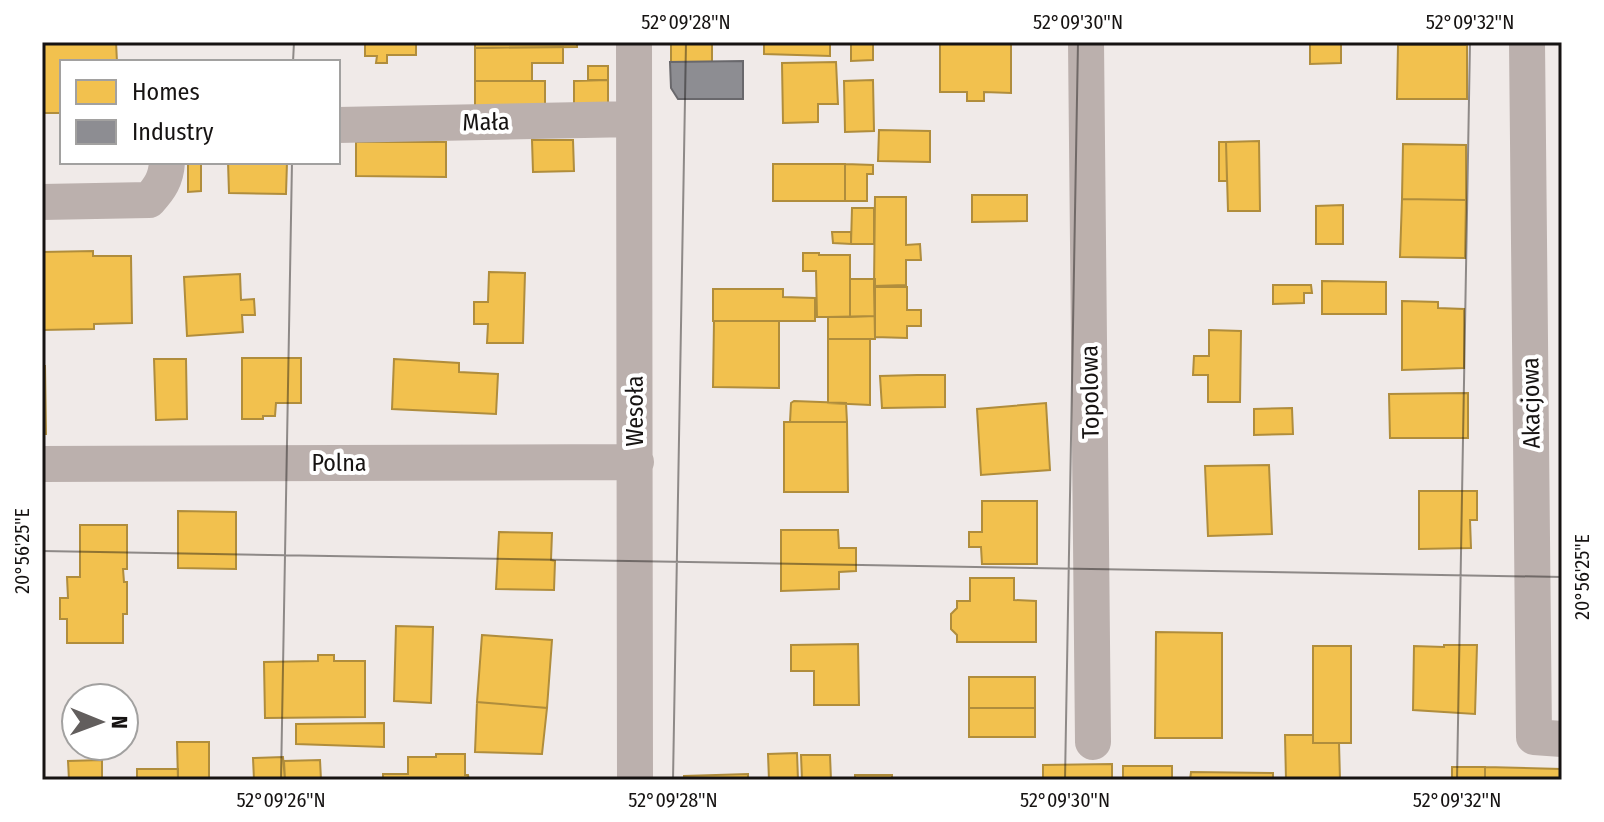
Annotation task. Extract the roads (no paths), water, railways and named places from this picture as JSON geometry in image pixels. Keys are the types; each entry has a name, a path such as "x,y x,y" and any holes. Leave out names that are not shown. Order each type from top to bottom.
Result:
{"street":[{"name":"Wesoła","path":"634,42 635,780"},
{"name":"Topolowa","path":"1086,42 1093,742"},
{"name":"Akacjowa","path":"1527,42 1534,737 1562,739"},
{"name":"Mała","path":"340,125 634,119"},
{"path":"42,202 149,200 161,186 167,164"},
{"name":"Polna","path":"42,464 636,462"}]}
